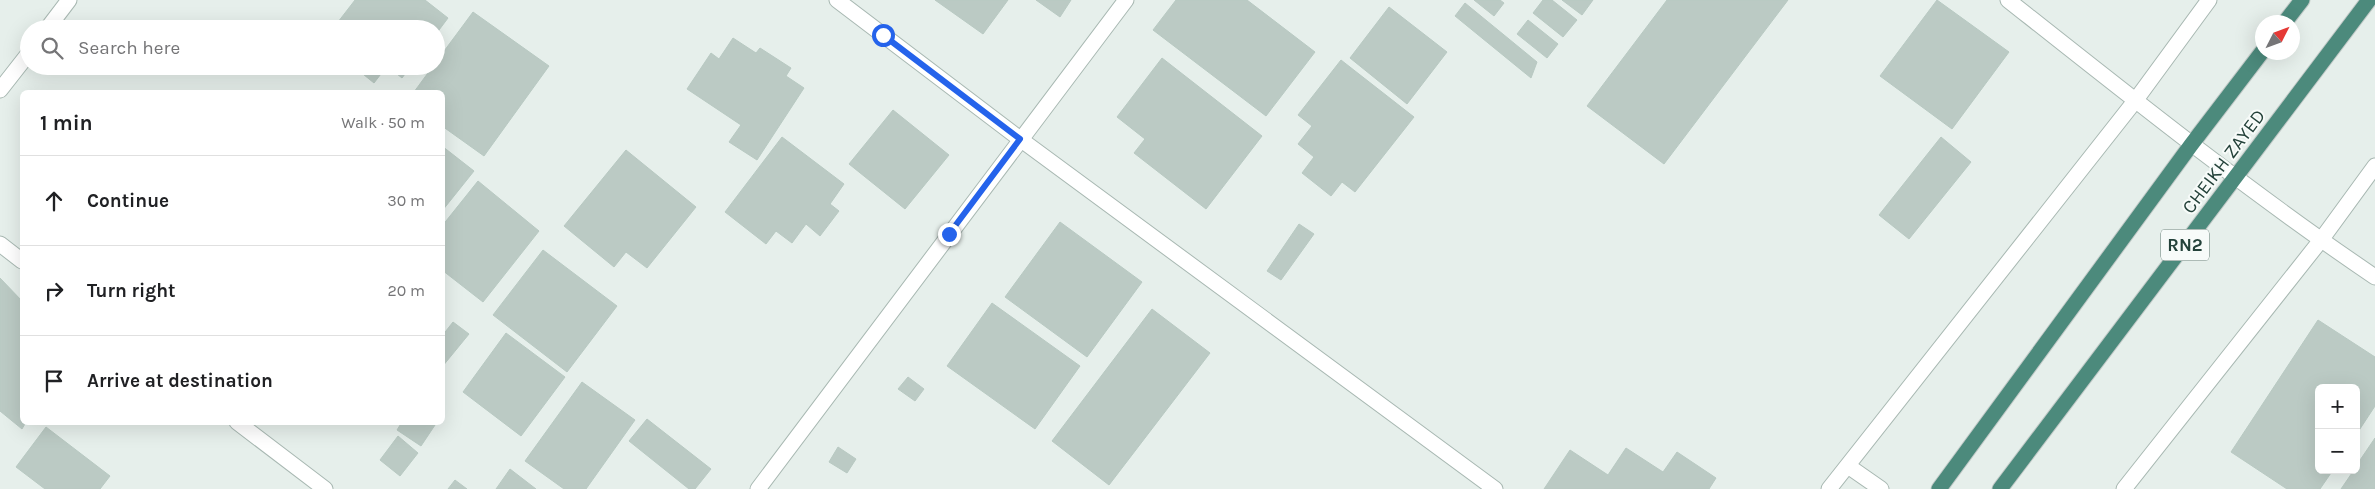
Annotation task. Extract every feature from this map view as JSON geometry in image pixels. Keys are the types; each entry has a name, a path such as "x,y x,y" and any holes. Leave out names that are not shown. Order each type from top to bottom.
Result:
{"highway":[{"path":"2290,15 2302,0"},
{"name":"CHEIKH ZAYED","path":"2000,489 2369,0"},
{"name":"CHEIKH ZAYED","path":"1939,489 2191,145 2256,60"}],"street":[{"path":"54,20 70,0"},
{"path":"837,0 1020,139 1495,489"},
{"path":"758,489 1126,0"},
{"path":"2008,0 2191,145 2320,240 2375,277"},
{"path":"1829,489 2135,101 2209,0"},
{"path":"0,90 20,64"},
{"path":"2124,489 2320,240 2375,166"},
{"path":"0,244 20,259"},
{"path":"240,425 325,489"},
{"path":"1848,466 1881,489"}],"building":[{"path":"355,0 425,0 448,18 445,22 445,20 340,20"},
{"path":"935,0 1008,0 983,34"},
{"path":"1036,0 1071,0 1060,17"},
{"path":"1176,0 1247,0 1315,52 1266,116 1153,30"},
{"path":"1474,0 1500,0 1504,3 1494,16"},
{"path":"1543,0 1552,0 1577,20 1563,37 1533,13"},
{"path":"1562,0 1593,0 1582,15"},
{"path":"1667,0 1788,0 1664,164 1587,106"},
{"path":"1937,0 2009,52 1952,129 1880,76"},
{"path":"1465,3 1537,62 1531,78 1455,16"},
{"path":"1389,7 1447,52 1407,104 1350,58"},
{"path":"473,12 549,66 484,156 445,128 445,90 415,90 426,75 445,75 445,50"},
{"path":"1528,20 1558,44 1547,58 1517,34"},
{"path":"733,38 756,53 760,48 791,68 786,76 804,88 757,160 729,142 741,125 687,89 711,53 719,59"},
{"path":"1162,58 1262,136 1206,209 1134,153 1145,139 1117,117"},
{"path":"1341,60 1414,117 1355,192 1342,182 1331,196 1302,173 1314,157 1298,144 1312,126 1298,115"},
{"path":"364,75 380,75 374,83"},
{"path":"893,110 949,155 905,209 849,164"},
{"path":"782,137 844,184 830,204 839,211 820,236 806,224 792,243 776,231 766,244 725,212"},
{"path":"1941,137 1971,162 1909,239 1879,215"},
{"path":"445,148 474,171 445,207"},
{"path":"626,150 696,207 647,268 626,252 614,267 564,226"},
{"path":"478,181 539,231 483,302 445,272 445,222"},
{"path":"1060,222 1142,282 1087,357 1005,297"},
{"path":"1299,224 1314,234 1281,280 1267,271"},
{"path":"543,250 617,306 567,372 493,315"},
{"path":"0,278 20,299 20,425 24,425 22,429 0,411"},
{"path":"992,303 1080,366 1035,429 947,366"},
{"path":"1152,309 1210,353 1109,485 1052,441"},
{"path":"2318,320 2375,357 2375,406 2360,429 2360,384 2315,384 2315,474 2330,474 2320,489 2287,489 2231,452"},
{"path":"453,322 469,334 445,363 445,332"},
{"path":"506,333 565,377 521,436 463,392"},
{"path":"908,377 924,389 915,401 898,389"},
{"path":"582,382 635,420 586,489 564,489 525,461"},
{"path":"647,419 711,469 695,489 689,489 629,441"},
{"path":"400,425 435,425 421,446 397,430"},
{"path":"46,427 110,476 100,489 45,489 16,467"},
{"path":"398,436 418,453 400,476 380,460"},
{"path":"2375,438 2375,489 2341,489 2351,474 2360,474 2360,460"},
{"path":"838,447 856,459 847,473 829,462"},
{"path":"1626,448 1663,472 1677,452 1716,478 1709,489 1544,489 1570,450 1608,475"},
{"path":"510,469 536,489 496,489"},
{"path":"455,480 467,489 448,489"}],"route":[{"path":"883,35 1020,139 949,234"}]}
